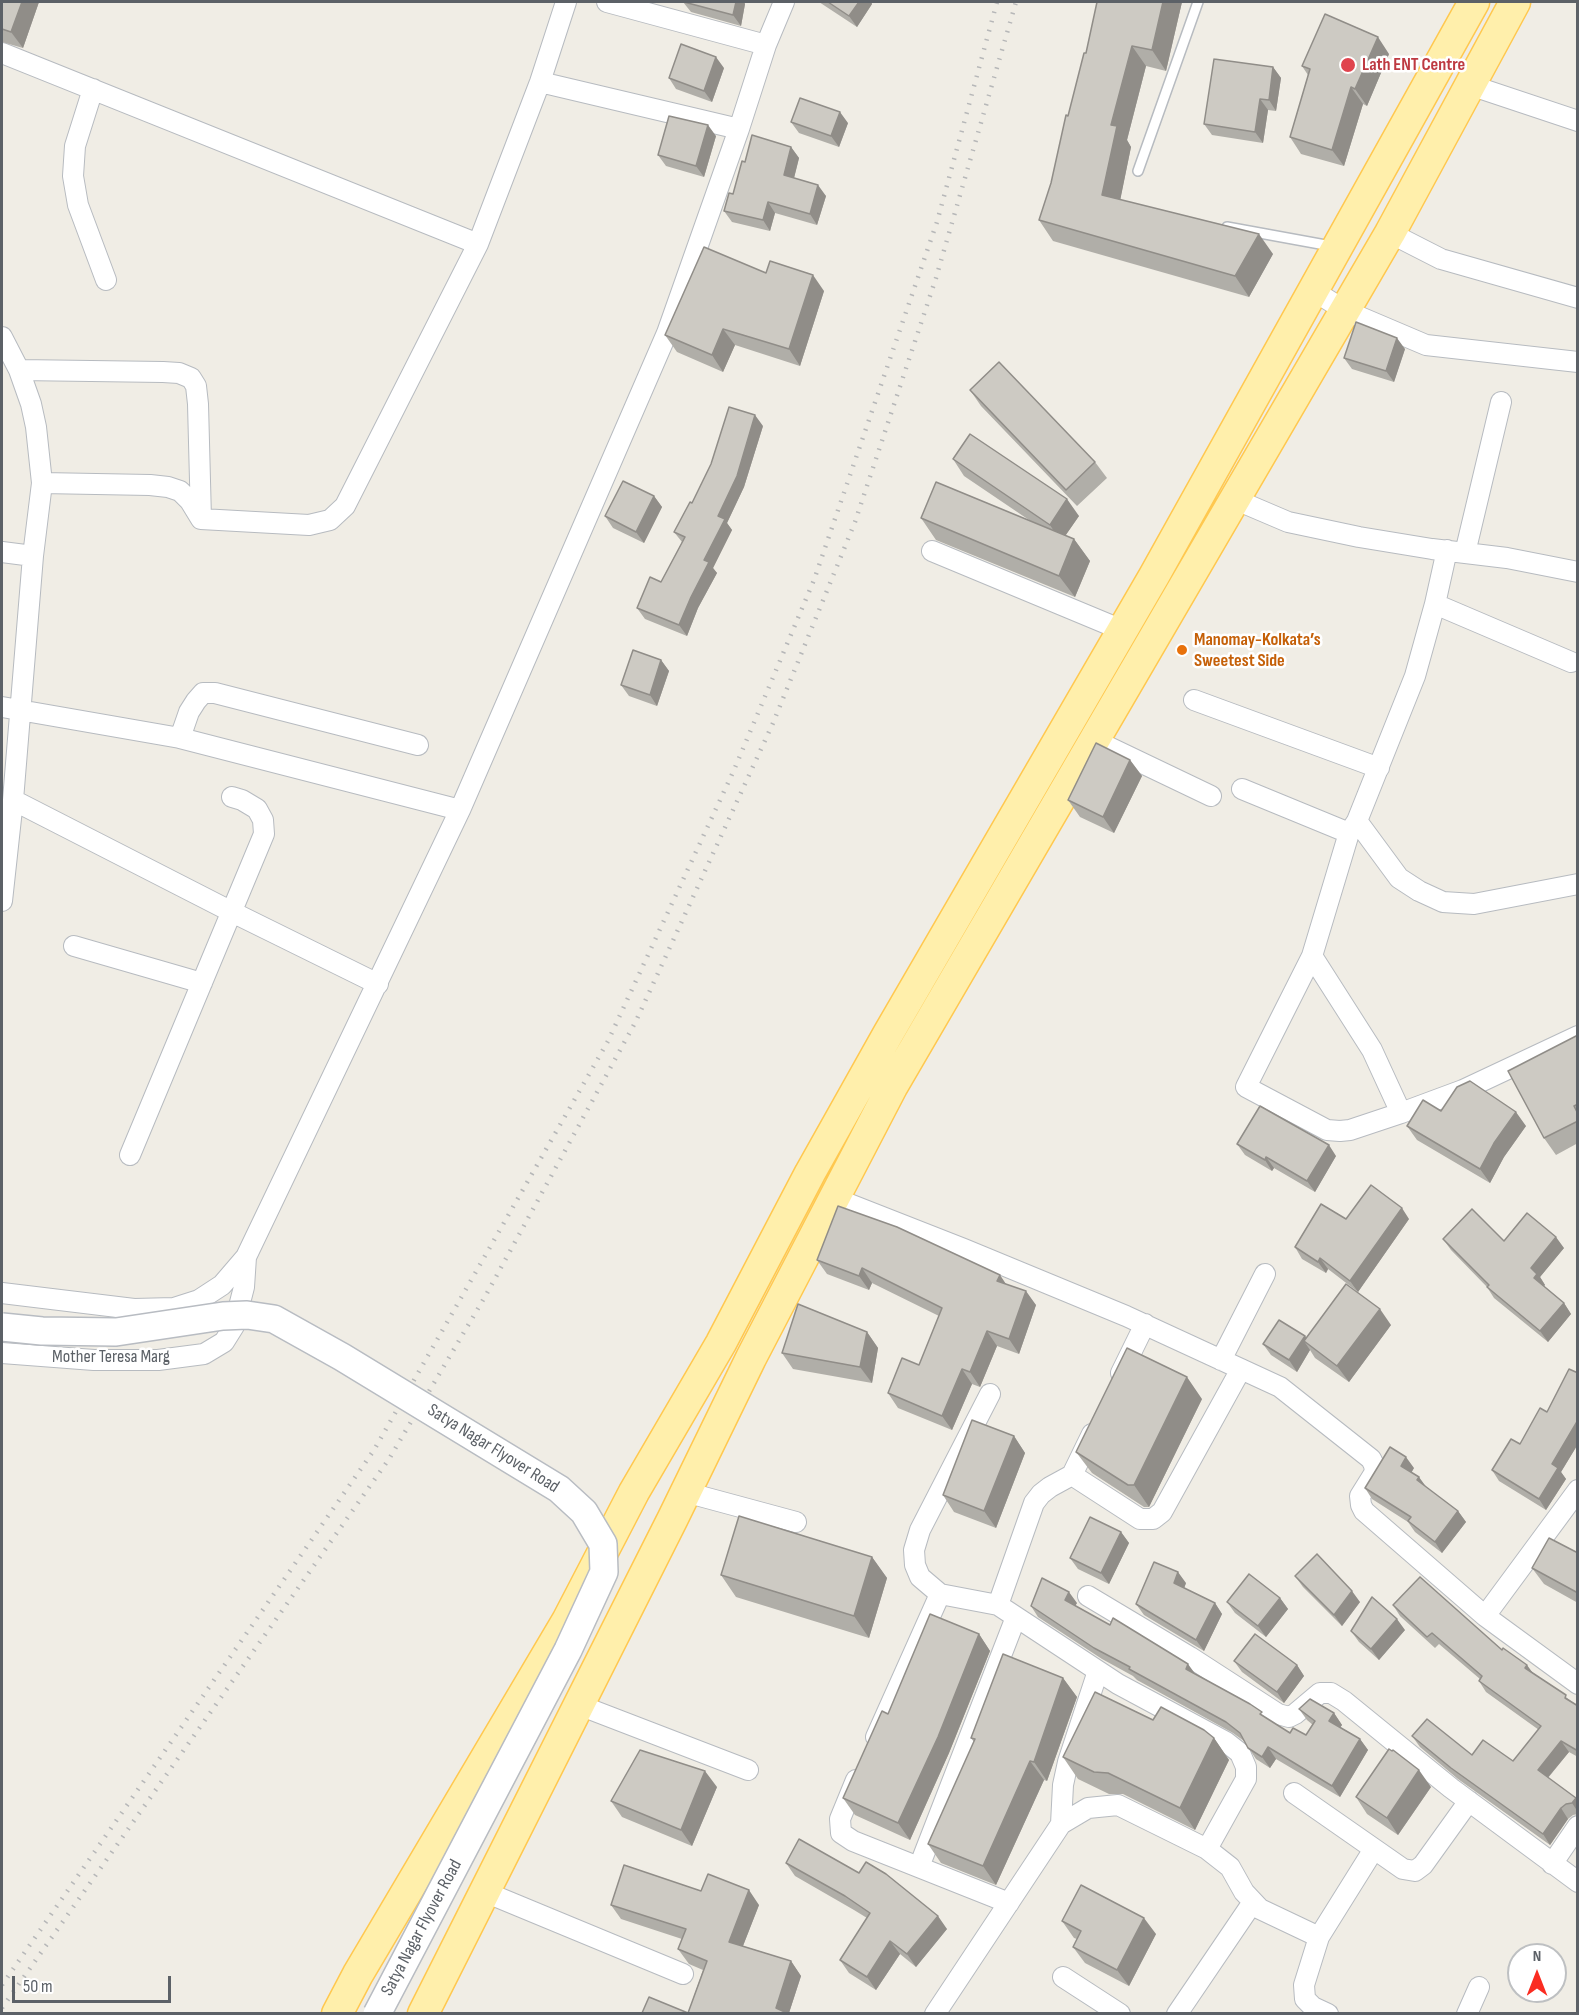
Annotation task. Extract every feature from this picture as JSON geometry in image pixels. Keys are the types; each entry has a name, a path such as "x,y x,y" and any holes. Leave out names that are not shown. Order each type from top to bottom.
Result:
{"main road":[{"path":"337,2013 567,1621 634,1491 721,1343 821,1153 1154,576 1474,2"},
{"path":"423,2013 686,1492 751,1358 898,1077 1346,311 1515,2"},
{"path":"721,1343 751,1358"},
{"path":"489,1753 541,1779"}],"street":[{"path":"201,519 309,525 330,520 345,506 478,244 540,82 566,2"},
{"path":"607,2 766,45"},
{"path":"2,1293 134,1309 174,1308 199,1300 222,1285 246,1257 460,810 667,333 766,45 783,2"},
{"path":"2,53 478,244"},
{"path":"540,82 739,129"},
{"path":"1470,86 1578,121"},
{"path":"93,89 75,146 74,176 78,205 106,280"},
{"path":"1390,233 1441,259 1578,298"},
{"path":"1312,290 1346,311 1426,345 1578,362"},
{"path":"2,337 19,370 31,404 42,483 11,709 13,800 2,901"},
{"path":"19,370 163,372 179,373 191,378 196,386 198,404 201,519"},
{"path":"1501,402 1456,551 1435,604 1415,676 1353,827 1312,956 1246,1087 1327,1130 1350,1130 1463,1090 1578,1036"},
{"path":"42,483 168,487 180,491 190,501 201,519"},
{"path":"1234,499 1288,522 1359,537 1507,558 1578,572"},
{"path":"932,551 1122,630"},
{"path":"2,552 33,556"},
{"path":"1435,604 1572,662"},
{"path":"180,738 189,712 196,701 203,693 215,693 418,745"},
{"path":"1194,700 1378,768"},
{"path":"11,709 180,738 460,810"},
{"path":"1094,740 1211,796"},
{"path":"1242,789 1353,827 1400,878 1419,891 1443,902 1474,904 1578,884"},
{"path":"130,1155 264,834 263,820 257,809 232,797"},
{"path":"13,800 378,984"},
{"path":"74,946 202,983"},
{"path":"1312,956 1372,1050 1401,1113"},
{"path":"834,1198 1145,1324 1280,1387 1371,1460 1375,1472 1360,1496 1364,1511 1485,1616 1578,1684"},
{"name":"Mother Teresa Marg","path":"2,1353 94,1360 158,1360 204,1354 224,1342 234,1326 244,1287 246,1257"},
{"path":"1221,1360 1265,1274"},
{"name":"Satya Nagar Flyover Road","path":"2,1327 42,1331 116,1332 223,1316 247,1315 274,1319 342,1357 559,1489 584,1512 603,1544 604,1572 568,1650 377,2013"},
{"path":"1111,1394 1145,1324"},
{"path":"1072,1475 1140,1519 1153,1519 1162,1512 1241,1369"},
{"path":"990,1394 920,1530 914,1550 915,1565 920,1577 939,1594 998,1605 1118,1684 1226,1742 1240,1753 1246,1767 1246,1779 1207,1850"},
{"path":"998,1605 1034,1503 1050,1487 1072,1475 1101,1415"},
{"path":"1485,1616 1578,1490"},
{"path":"686,1492 796,1522"},
{"path":"939,1594 840,1819 841,1833 853,1841 1009,1903"},
{"path":"1088,1596 1190,1657 1278,1714 1288,1717 1320,1693 1331,1693 1468,1801 1578,1882"},
{"path":"919,1867 1016,1617"},
{"path":"1061,1824 1063,1785 1068,1762 1098,1671"},
{"path":"579,1705 748,1770"},
{"path":"1294,1793 1403,1869 1415,1871 1423,1865 1468,1801"},
{"path":"935,2013 1061,1824 1088,1808 1118,1805 1207,1850 1230,1867 1244,1892 1260,1909 1319,1937"},
{"path":"1552,1864 1578,1826"},
{"path":"1328,2013 1313,2007 1305,1999 1305,1985 1319,1937 1374,1849"},
{"path":"484,1892 684,1974"},
{"path":"1177,2013 1253,1902"},
{"path":"1063,1977 1120,2013"},
{"path":"1467,2013 1479,1987"}],"lane":[{"path":"1138,171 1198,2"},
{"path":"1218,225 1337,247"}],"building":[{"path":"2,2 22,2 11,32 2,29"},
{"path":"684,2 736,2 733,15"},
{"path":"828,2 859,2 849,16"},
{"path":"1097,2 1163,2 1152,50 1132,46 1111,125 1117,126 1102,195 1259,234 1235,276 1039,220 1051,183 1066,115 1068,116 1084,53 1086,53"},
{"path":"1325,14 1378,37 1355,89 1351,87 1332,150 1290,137 1310,69 1302,66"},
{"path":"681,44 716,57 704,91 669,78"},
{"path":"1214,59 1273,67 1269,100 1260,99 1255,132 1204,124"},
{"path":"800,98 840,112 831,136 791,122"},
{"path":"669,116 708,125 696,166 658,155"},
{"path":"752,135 791,147 784,175 818,185 810,214 768,202 763,220 724,211 729,193 733,194 742,161 745,162"},
{"path":"704,247 766,273 770,261 813,275 789,349 723,329 712,355 665,335"},
{"path":"1356,322 1397,338 1386,371 1344,358"},
{"path":"999,362 1095,462 1066,490 970,390"},
{"path":"729,407 755,415 737,476 718,516 725,519 704,560 709,562 679,625 637,608 650,577 661,582 685,537 674,532 690,502 692,503 711,464"},
{"path":"970,434 1067,499 1050,525 953,459"},
{"path":"623,481 654,496 636,532 605,516"},
{"path":"936,482 1074,539 1059,576 921,518"},
{"path":"633,650 661,660 650,695 621,685"},
{"path":"1096,743 1130,760 1103,817 1068,800"},
{"path":"1578,1035 1578,1104 1574,1106 1578,1114 1578,1121 1544,1138 1508,1071"},
{"path":"1470,1081 1516,1112 1494,1143 1480,1169 1407,1126 1423,1100 1441,1111 1457,1087"},
{"path":"1260,1106 1329,1145 1307,1181 1266,1157 1265,1160 1237,1144"},
{"path":"1371,1185 1402,1208 1350,1281 1320,1258 1318,1262 1295,1247 1321,1204 1346,1219"},
{"path":"838,1206 897,1227 1000,1275 997,1281 1026,1291 1009,1339 987,1331 970,1372 962,1369 942,1416 888,1393 902,1358 919,1365 942,1308 862,1268 859,1276 817,1260"},
{"path":"1472,1209 1504,1241 1527,1213 1556,1237 1531,1268 1537,1274 1534,1278 1564,1303 1540,1331 1487,1287 1489,1285 1443,1239"},
{"path":"1346,1284 1380,1309 1337,1366 1304,1341"},
{"path":"798,1304 867,1332 860,1367 782,1353"},
{"path":"1279,1320 1305,1336 1289,1360 1263,1344"},
{"path":"1127,1348 1187,1377 1134,1485 1128,1485 1076,1452"},
{"path":"1569,1369 1578,1373 1578,1420 1552,1464 1558,1468 1539,1499 1492,1470 1511,1439 1520,1444 1540,1408 1547,1412"},
{"path":"972,1420 1014,1436 984,1511 943,1495"},
{"path":"1390,1447 1406,1457 1401,1466 1419,1477 1417,1480 1458,1511 1435,1542 1408,1521 1411,1517 1365,1488"},
{"path":"739,1516 872,1557 854,1616 721,1575"},
{"path":"1090,1517 1121,1532 1101,1573 1070,1558"},
{"path":"1549,1538 1578,1553 1578,1593 1532,1568"},
{"path":"1317,1554 1352,1591 1334,1615 1295,1576"},
{"path":"1154,1562 1178,1572 1174,1583 1215,1603 1196,1640 1136,1604"},
{"path":"1249,1574 1280,1598 1258,1626 1227,1602"},
{"path":"1420,1577 1502,1650 1503,1648 1527,1665 1525,1668 1566,1695 1565,1698 1578,1706 1578,1751 1561,1741 1538,1770 1576,1798 1572,1803 1561,1808 1543,1834 1451,1768 1412,1736 1427,1719 1472,1755 1483,1740 1513,1761 1541,1726 1479,1681 1482,1676 1432,1633 1427,1637 1393,1605"},
{"path":"1042,1578 1069,1592 1065,1600 1110,1625 1113,1618 1188,1664 1186,1669 1250,1704 1262,1712 1260,1714 1290,1733 1293,1728 1306,1735 1315,1721 1299,1709 1310,1699 1334,1713 1329,1721 1360,1739 1332,1786 1268,1747 1262,1757 1248,1748 1240,1733 1226,1722 1129,1669 1130,1667 1094,1648 1031,1606"},
{"path":"1372,1597 1397,1619 1371,1649 1351,1631"},
{"path":"930,1614 979,1634 938,1737 898,1823 843,1798 882,1711 888,1714"},
{"path":"1255,1634 1297,1665 1277,1692 1234,1661"},
{"path":"1003,1654 1063,1678 1034,1762 1030,1761 983,1866 928,1844 975,1739 971,1738"},
{"path":"1095,1692 1153,1720 1161,1707 1204,1730 1214,1738 1180,1808 1108,1773 1094,1772 1063,1757"},
{"path":"1389,1749 1419,1770 1387,1818 1356,1797"},
{"path":"640,1750 705,1771 681,1830 611,1801"},
{"path":"799,1839 859,1873 866,1862 886,1874 938,1916 907,1954 890,1941 867,1977 840,1960 870,1913 845,1896 786,1863"},
{"path":"624,1865 701,1891 708,1874 749,1890 729,1942 791,1961 776,2008 787,2013 688,2013 707,1961 678,1949 686,1929 611,1905"},
{"path":"1081,1885 1144,1918 1117,1970 1073,1947 1081,1931 1062,1921"},
{"path":"649,1997 688,2013 642,2013"}],"railway":[{"path":"2,1985 374,1450 608,1041 734,770 814,580 937,222 997,2"},
{"path":"2,2008 389,1459 486,1295 636,1021 773,723 855,522 936,278 1016,2"}],"place":[{"name":"Lath ENT Centre","path":"1348,65"},
{"name":"Manomay-Kolkata’s Sweetest Side","path":"1182,650"}]}
